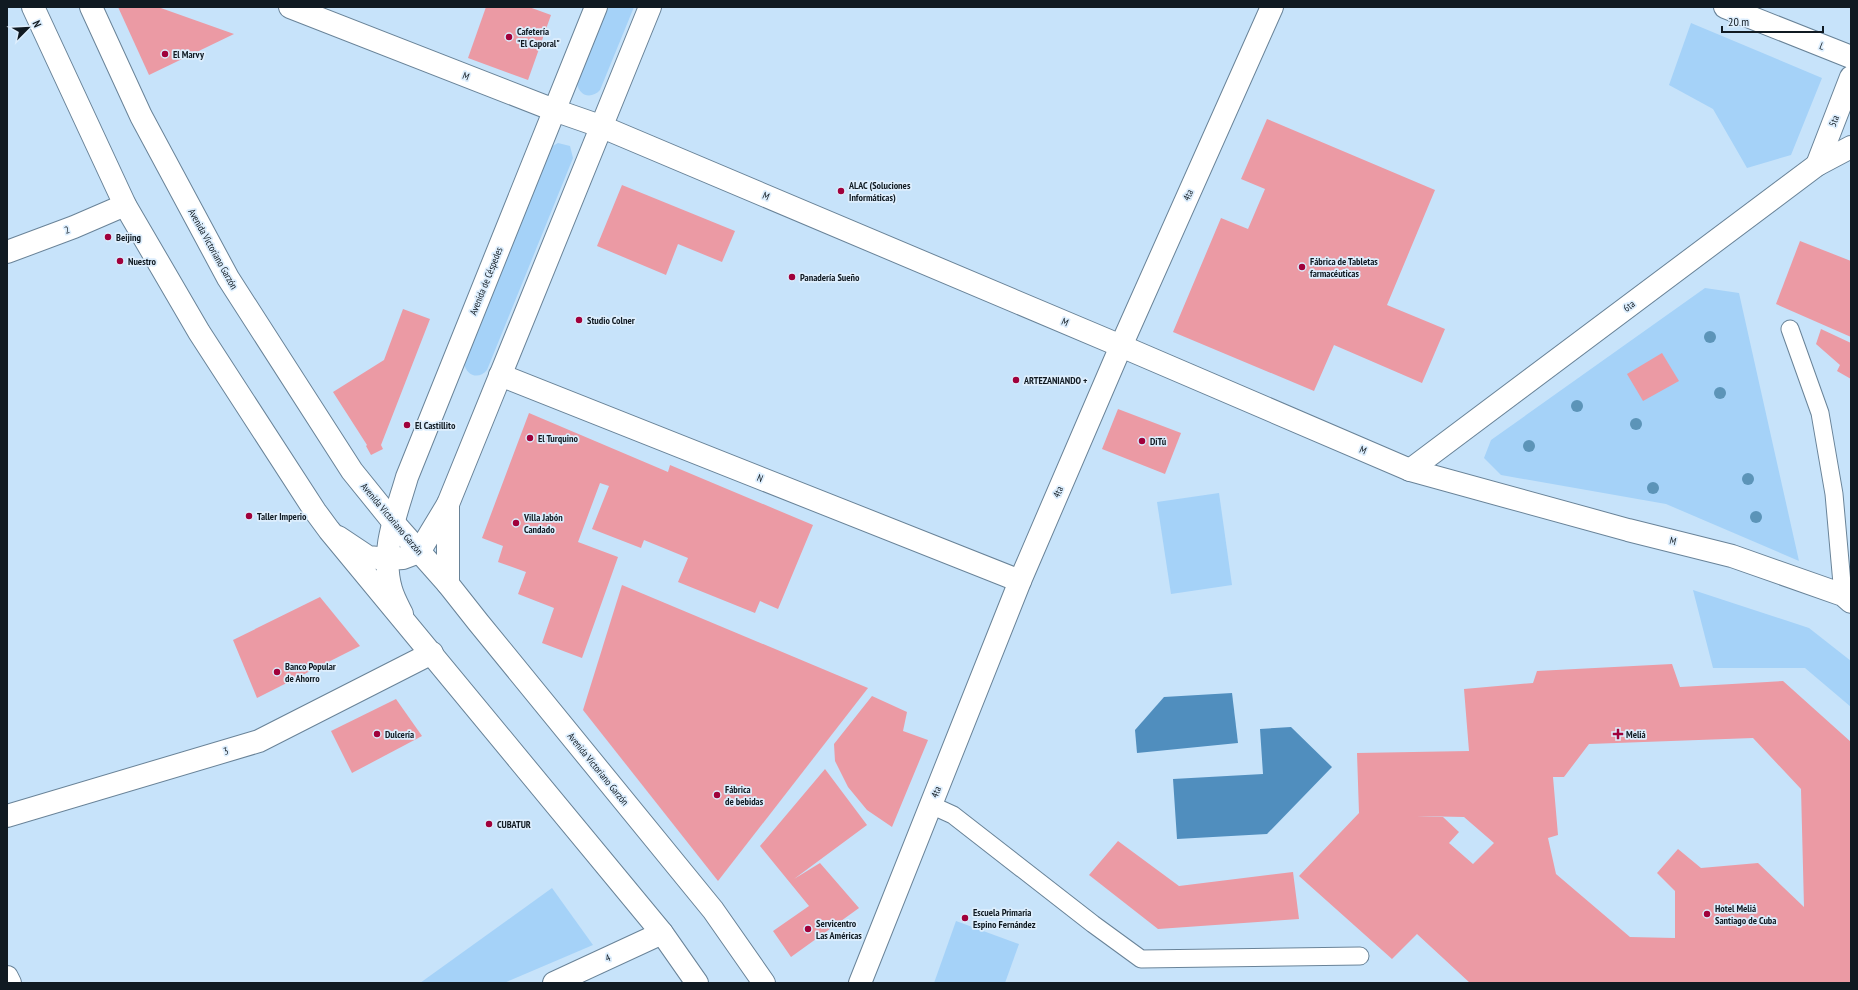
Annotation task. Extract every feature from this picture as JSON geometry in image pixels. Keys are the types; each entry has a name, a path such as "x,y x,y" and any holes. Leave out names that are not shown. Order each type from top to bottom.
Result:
{"street":[{"path":"33,7 125,205 199,332 329,530 662,933 697,983"},
{"name":"Avenida Victoriano Garzón","path":"91,7 141,116 228,278 352,470 394,523 448,584 713,910 764,983"},
{"name":"M","path":"290,7 554,110 600,126 1410,470 1621,528 1732,556 1847,598"},
{"name":"Avenida de Céspedes","path":"403,618 391,589 388,559 389,539 407,477 596,7"},
{"path":"329,530 368,557 388,559 403,558 419,552 448,504 600,126 650,7"},
{"name":"4ta","path":"860,983 1020,581 1121,346 1272,7"},
{"name":"L","path":"1726,7 1851,57"},
{"name":"5ta","path":"1817,165 1851,76"},
{"name":"6ta","path":"1410,470 1817,165 1851,146"},
{"name":"2","path":"7,252 74,227 125,205"},
{"name":"N","path":"500,375 1020,581"},
{"path":"448,504 448,584"},
{"name":"3","path":"7,816 259,741 432,653"},
{"name":"4","path":"554,983 662,933"},
{"path":"7,977 10,983"}],"lane":[{"path":"1790,329 1820,413 1834,494 1847,598"},
{"path":"931,806 953,815 1093,924 1141,959 1360,956"}],"shaded area":[{"path":"608,7 634,7 600,90 593,95 586,95 580,91 577,83"},
{"path":"1691,23 1822,78 1791,155 1747,168 1713,109 1669,85"},
{"path":"558,143 570,146 573,158 487,370 477,376 470,374 464,363 551,147"},
{"path":"1705,288 1739,293 1799,561 1666,504 1501,475 1484,458 1491,440"},
{"path":"1219,493 1232,585 1171,594 1157,502"},
{"path":"1693,590 1809,628 1851,661 1851,707 1805,668 1713,668"},
{"path":"1232,693 1238,743 1137,753 1135,730 1164,697"},
{"path":"1291,727 1332,767 1267,834 1177,839 1173,779 1263,774 1260,729"},
{"path":"552,888 593,945 504,983 420,983"},
{"path":"956,921 1019,944 1005,983 934,983"}],"building":[{"name":"El Marvy","path":"118,7 158,7 234,34 149,75"},
{"name":"Cafetería \"El Caporal\"","path":"486,7 529,7 551,15 528,80 468,58"},
{"name":"Fábrica de Tabletas farmacéuticas","path":"1267,119 1435,190 1387,305 1445,329 1422,383 1334,345 1314,391 1173,332 1221,218 1248,229 1265,189 1241,179"},
{"path":"622,185 735,231 722,262 678,244 666,275 597,246"},
{"path":"1800,241 1851,261 1851,337 1776,304"},
{"path":"403,309 430,319 381,445 383,449 371,455 366,446 367,445 333,392 384,360"},
{"path":"1821,329 1851,343 1851,379 1837,371 1840,365 1816,344"},
{"path":"1662,353 1679,381 1643,401 1627,374"},
{"name":"DiTú","path":"1118,409 1181,433 1165,474 1102,449"},
{"path":"529,413 668,472 670,465 813,525 778,609 760,601 755,613 678,582 688,558 644,540 641,548 592,529 609,486 600,483 578,542 618,557 582,658 542,643 554,608 518,594 526,572 498,562 503,546 482,538"},
{"name":"Fábrica de bebidas","path":"622,585 868,688 718,881 583,710"},
{"name":"Banco Popular de Ahorro","path":"320,597 360,646 257,698 233,640"},
{"path":"1672,664 1680,687 1783,681 1851,742 1851,983 1470,983 1417,934 1392,959 1299,876 1359,813 1357,753 1469,751 1464,689 1533,683 1537,671","holes":["1753,738 1801,789 1804,907 1758,863 1701,868 1678,849 1657,873 1675,891 1675,938 1630,937 1556,874 1548,838 1558,835 1553,777 1564,777 1589,744","1417,816 1464,817 1494,843 1473,864 1449,843 1459,832 1443,817"]},
{"path":"872,696 907,712 903,731 928,740 892,827 867,810 848,787 835,761 834,744"},
{"name":"Dulcería","path":"396,699 422,736 352,773 331,731"},
{"path":"825,769 867,825 794,879 820,863 859,908 791,957 773,931 809,906 760,846"},
{"path":"1118,841 1179,886 1293,872 1299,919 1158,929 1089,875"}],"place":[{"name":"Cafetería \"El Caporal\"","path":"509,37"},
{"name":"El Marvy","path":"165,54"},
{"name":"ALAC (Soluciones Informáticas)","path":"841,191"},
{"name":"Beijing","path":"108,237"},
{"name":"Nuestro","path":"120,261"},
{"name":"Fábrica de Tabletas farmacéuticas","path":"1302,267"},
{"name":"Panadería Sueño","path":"792,277"},
{"name":"Studio Colner","path":"579,320"},
{"name":"ARTEZANIANDO +","path":"1016,380"},
{"name":"El Castillito","path":"407,425"},
{"name":"El Turquino","path":"530,438"},
{"name":"DiTú","path":"1142,441"},
{"name":"Taller Imperio","path":"249,516"},
{"name":"Villa Jabón Candado","path":"516,523"},
{"name":"Banco Popular de Ahorro","path":"277,672"},
{"name":"Dulcería","path":"377,734"},
{"name":"Meliá","path":"1618,734"},
{"name":"Fábrica de bebidas","path":"717,795"},
{"name":"CUBATUR","path":"489,824"},
{"name":"Hotel Meliá Santiago de Cuba","path":"1707,914"},
{"name":"Escuela Primaria Espino Fernández","path":"965,918"},
{"name":"Servicentro Las Américas","path":"808,929"}]}
